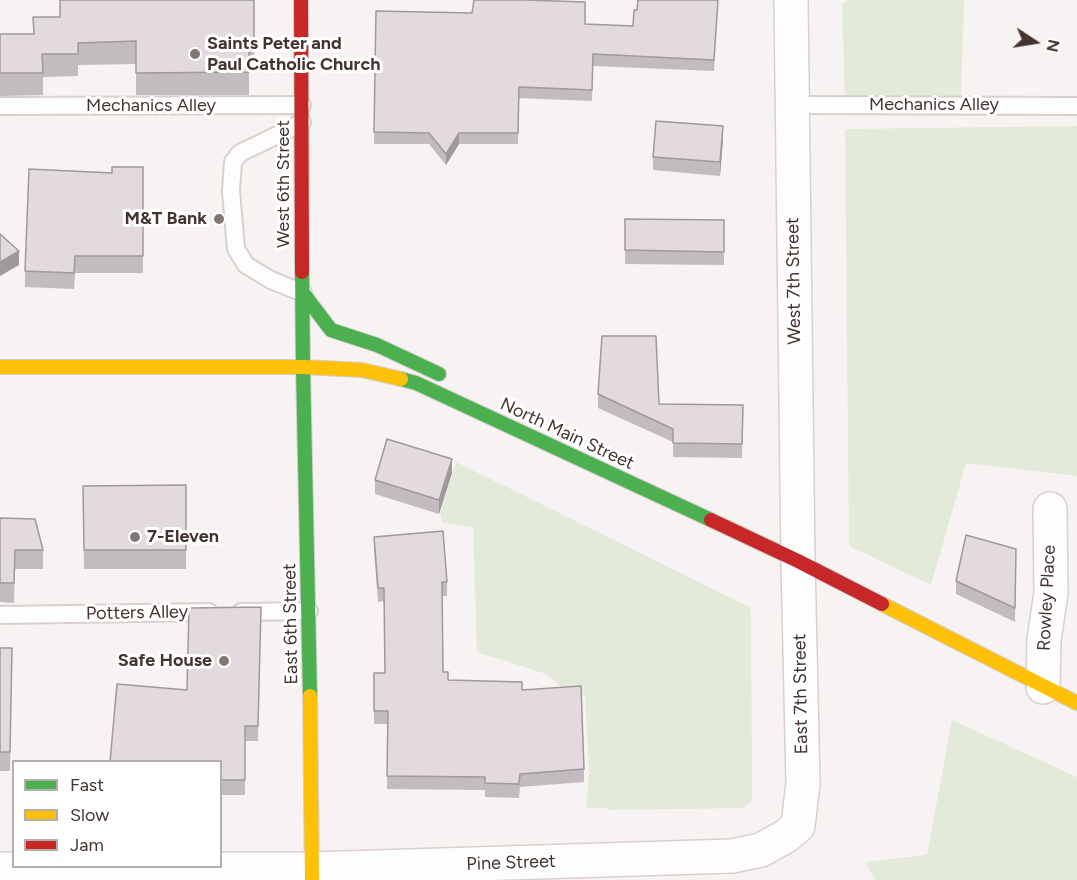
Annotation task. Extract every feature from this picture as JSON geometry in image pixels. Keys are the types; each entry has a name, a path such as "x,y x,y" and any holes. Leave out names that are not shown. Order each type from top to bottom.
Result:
{"main road":[{"name":"West 6th Street","path":"301,0 303,367"},
{"path":"303,293 330,330 377,345 453,380"},
{"name":"North Main Street","path":"0,367 303,367 362,370 416,383 798,561 1077,703"},
{"name":"East 6th Street","path":"303,367 312,874"},
{"path":"472,409 475,390"}],"street":[{"name":"West 7th Street","path":"791,0 798,561"},
{"name":"Rowley Place","path":"1043,687 1044,639 1051,593 1050,508"},
{"name":"East 7th Street","path":"798,561 803,783 798,826"},
{"name":"Pine Street","path":"0,869 312,874 732,856 761,850 786,836 798,826"}],"lane":[{"name":"Mechanics Alley","path":"791,105 1077,106"},
{"name":"Mechanics Alley","path":"0,106 302,114"},
{"path":"302,114 286,131 240,153 233,162 231,191 236,249 246,265 271,280 303,293"},
{"name":"Potters Alley","path":"0,615 309,611"}],"green space":[{"path":"964,0 961,97 845,99 842,5 845,1"},
{"path":"1077,126 1077,476 966,463 931,585 849,546 845,129"},
{"path":"456,462 751,608 752,801 744,808 608,810 607,808 586,808 589,774 585,695 567,691 546,674 477,652 473,527 443,523 440,514"},
{"path":"952,720 1077,777 1077,880 876,880 865,862 927,855"}],"building":[{"path":"60,0 254,0 254,40 249,40 249,72 136,73 136,41 78,43 78,54 42,54 43,73 0,73 0,34 34,34 33,17 60,17"},
{"path":"474,0 585,2 585,24 633,26 634,10 637,10 638,0 718,0 714,60 593,54 592,90 519,87 518,133 459,133 446,154 429,133 374,132 376,11 472,13"},
{"path":"656,121 723,126 720,162 653,157"},
{"path":"112,167 143,167 143,256 75,256 74,273 25,271 29,169 112,173"},
{"path":"625,219 724,220 724,252 625,250"},
{"path":"0,234 19,251 0,262"},
{"path":"602,336 656,336 659,404 743,405 742,444 673,443 673,429 598,394"},
{"path":"387,439 452,459 439,500 375,480"},
{"name":"7-Eleven","path":"186,485 186,550 84,550 83,486"},
{"path":"0,518 35,519 43,550 15,550 14,583 0,583"},
{"path":"443,531 447,582 442,582 443,672 448,672 448,680 522,682 522,690 581,686 584,769 520,774 519,784 485,783 485,777 387,776 388,711 374,711 374,673 385,673 384,588 378,588 374,537"},
{"path":"966,535 1016,549 1015,608 956,581"},
{"path":"261,607 258,726 245,726 245,780 222,780 222,760 110,760 117,684 187,690 189,608"},
{"path":"0,648 12,648 10,752 0,752"}],"traffic: fast":[{"path":"302,272 303,367"},
{"path":"303,293 331,330 377,345 439,374"},
{"path":"303,367 310,696"},
{"path":"401,379 416,383 711,520"}],"traffic: slow":[{"path":"0,367 303,367 362,370 401,379"},
{"path":"882,604 1077,703"},
{"path":"310,696 312,880"}],"traffic: jam":[{"path":"301,0 302,272"},
{"path":"711,520 882,604"}],"place":[{"name":"Saints Peter and Paul Catholic Church","path":"195,54"},
{"name":"M&T Bank","path":"219,219"},
{"name":"7-Eleven","path":"135,537"},
{"name":"Safe House","path":"224,661"}]}
